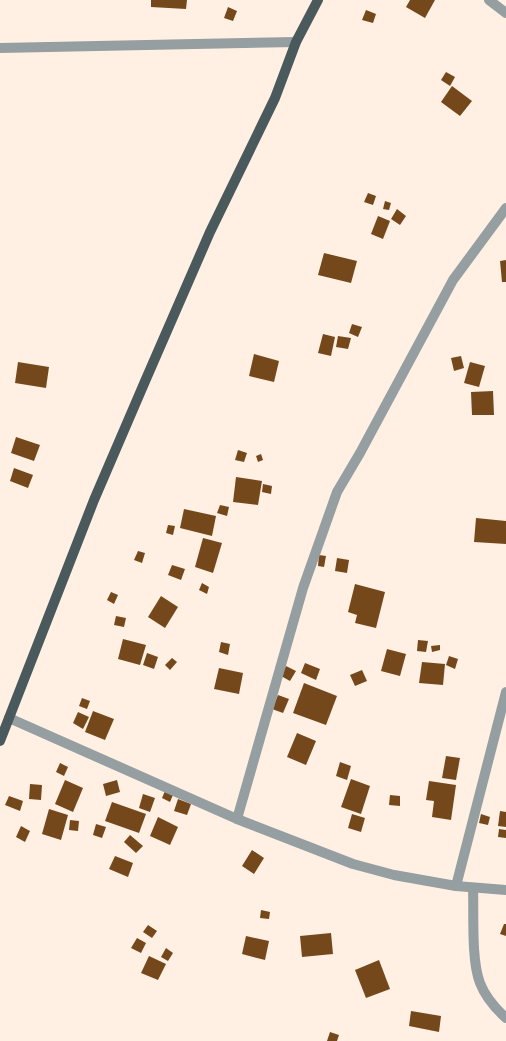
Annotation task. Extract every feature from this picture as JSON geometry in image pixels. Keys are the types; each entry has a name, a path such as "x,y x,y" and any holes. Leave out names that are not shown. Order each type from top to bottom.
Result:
{"main road":[{"path":"0,741 94,500 210,232 275,98 296,42 318,0"}],"street":[{"path":"489,0 506,13"},
{"path":"0,48 296,42"},
{"path":"237,819 303,588 337,492 360,453 453,280 506,208"},
{"path":"456,886 506,692"},
{"path":"9,718 237,819 353,864 394,875 456,886 506,890"},
{"path":"473,888 475,961 480,984 496,1008 506,1018"}],"building":[{"path":"151,0 187,0 186,9 151,7"},
{"path":"410,0 435,0 425,18 406,7"},
{"path":"228,7 237,11 233,21 224,18"},
{"path":"366,10 376,14 373,23 362,20"},
{"path":"446,72 455,77 450,86 441,80"},
{"path":"452,86 472,101 460,116 441,102"},
{"path":"368,193 376,196 373,205 364,202"},
{"path":"385,201 391,203 389,210 383,209"},
{"path":"397,209 406,216 400,225 391,219"},
{"path":"378,216 390,221 383,239 371,234"},
{"path":"324,253 357,261 351,283 318,275"},
{"path":"506,260 506,282 502,282 500,261"},
{"path":"352,324 362,327 358,337 349,333"},
{"path":"323,334 335,337 331,356 318,353"},
{"path":"338,336 351,338 348,349 336,347"},
{"path":"254,354 279,361 274,382 249,376"},
{"path":"461,356 464,368 454,371 451,358"},
{"path":"18,362 49,367 46,388 15,383"},
{"path":"470,362 485,366 479,387 464,383"},
{"path":"493,391 494,415 472,415 471,392"},
{"path":"16,437 40,445 34,461 11,453"},
{"path":"238,450 247,453 244,462 235,460"},
{"path":"261,454 263,460 258,462 256,456"},
{"path":"14,468 33,475 28,488 10,481"},
{"path":"236,477 262,481 258,505 233,502"},
{"path":"263,484 272,486 271,494 262,492"},
{"path":"220,505 229,507 227,516 217,513"},
{"path":"184,509 216,516 212,536 180,528"},
{"path":"476,518 506,521 506,544 474,542"},
{"path":"168,525 175,526 173,535 166,533"},
{"path":"203,538 222,543 213,573 195,567"},
{"path":"138,551 145,553 142,563 134,560"},
{"path":"319,555 326,556 324,567 318,566"},
{"path":"337,558 349,560 347,573 335,571"},
{"path":"172,565 185,569 181,580 168,575"},
{"path":"202,583 209,587 207,594 199,590"},
{"path":"355,584 385,592 376,628 355,623 357,615 348,612"},
{"path":"111,592 118,595 114,604 107,600"},
{"path":"161,596 178,607 165,628 148,617"},
{"path":"116,616 126,618 124,627 114,625"},
{"path":"123,639 146,645 140,665 118,659"},
{"path":"418,640 428,641 426,652 417,651"},
{"path":"221,642 230,644 228,655 219,652"},
{"path":"440,645 440,650 432,652 431,646"},
{"path":"387,649 406,654 400,676 381,671"},
{"path":"147,653 158,657 154,669 143,665"},
{"path":"449,656 458,659 455,669 446,665"},
{"path":"172,658 177,662 170,670 165,665"},
{"path":"422,662 445,664 443,685 419,683"},
{"path":"305,663 320,669 316,680 301,673"},
{"path":"286,666 296,671 290,681 281,676"},
{"path":"219,668 243,673 239,694 214,689"},
{"path":"362,670 367,681 355,686 350,675"},
{"path":"304,683 337,696 326,725 293,713"},
{"path":"278,695 289,699 283,713 272,709"},
{"path":"82,698 90,701 87,709 79,706"},
{"path":"93,711 114,719 105,740 85,732"},
{"path":"78,712 89,717 83,729 73,723"},
{"path":"297,733 316,741 306,765 287,757"},
{"path":"446,756 460,758 456,780 442,778"},
{"path":"340,762 351,766 347,780 336,776"},
{"path":"60,763 68,767 64,776 56,772"},
{"path":"351,779 370,786 361,814 341,807"},
{"path":"65,780 83,788 73,812 55,804"},
{"path":"117,780 120,792 106,796 103,784"},
{"path":"429,781 456,785 451,820 432,817 434,801 426,800"},
{"path":"30,784 42,785 41,800 29,799"},
{"path":"165,791 173,795 170,802 162,798"},
{"path":"143,794 155,798 150,812 139,808"},
{"path":"390,795 400,796 400,806 389,805"},
{"path":"9,796 23,801 20,811 5,805"},
{"path":"178,799 191,804 187,815 174,811"},
{"path":"112,802 146,814 139,833 105,821"},
{"path":"49,809 68,815 61,840 42,834"},
{"path":"500,811 506,812 506,827 498,826"},
{"path":"352,814 365,818 361,832 348,828"},
{"path":"481,814 490,817 488,825 479,823"},
{"path":"158,817 178,827 170,845 150,836"},
{"path":"70,820 79,821 78,831 69,830"},
{"path":"96,824 106,827 102,838 93,835"},
{"path":"21,826 30,831 25,842 16,837"},
{"path":"499,829 506,830 506,838 498,837"},
{"path":"130,835 143,846 136,853 124,842"},
{"path":"252,850 264,858 254,874 242,866"},
{"path":"115,856 133,863 128,877 109,869"},
{"path":"261,910 270,912 269,919 260,918"},
{"path":"504,924 506,924 506,936 500,934"},
{"path":"148,925 157,931 152,938 143,932"},
{"path":"331,933 333,954 302,957 300,936"},
{"path":"246,936 269,941 265,960 242,954"},
{"path":"137,938 146,943 141,953 131,948"},
{"path":"166,948 173,953 168,961 161,957"},
{"path":"149,956 166,964 158,980 141,973"},
{"path":"379,960 390,989 366,998 355,970"},
{"path":"411,1011 441,1016 439,1032 409,1026"},
{"path":"330,1032 339,1035 337,1041 327,1041"}]}
